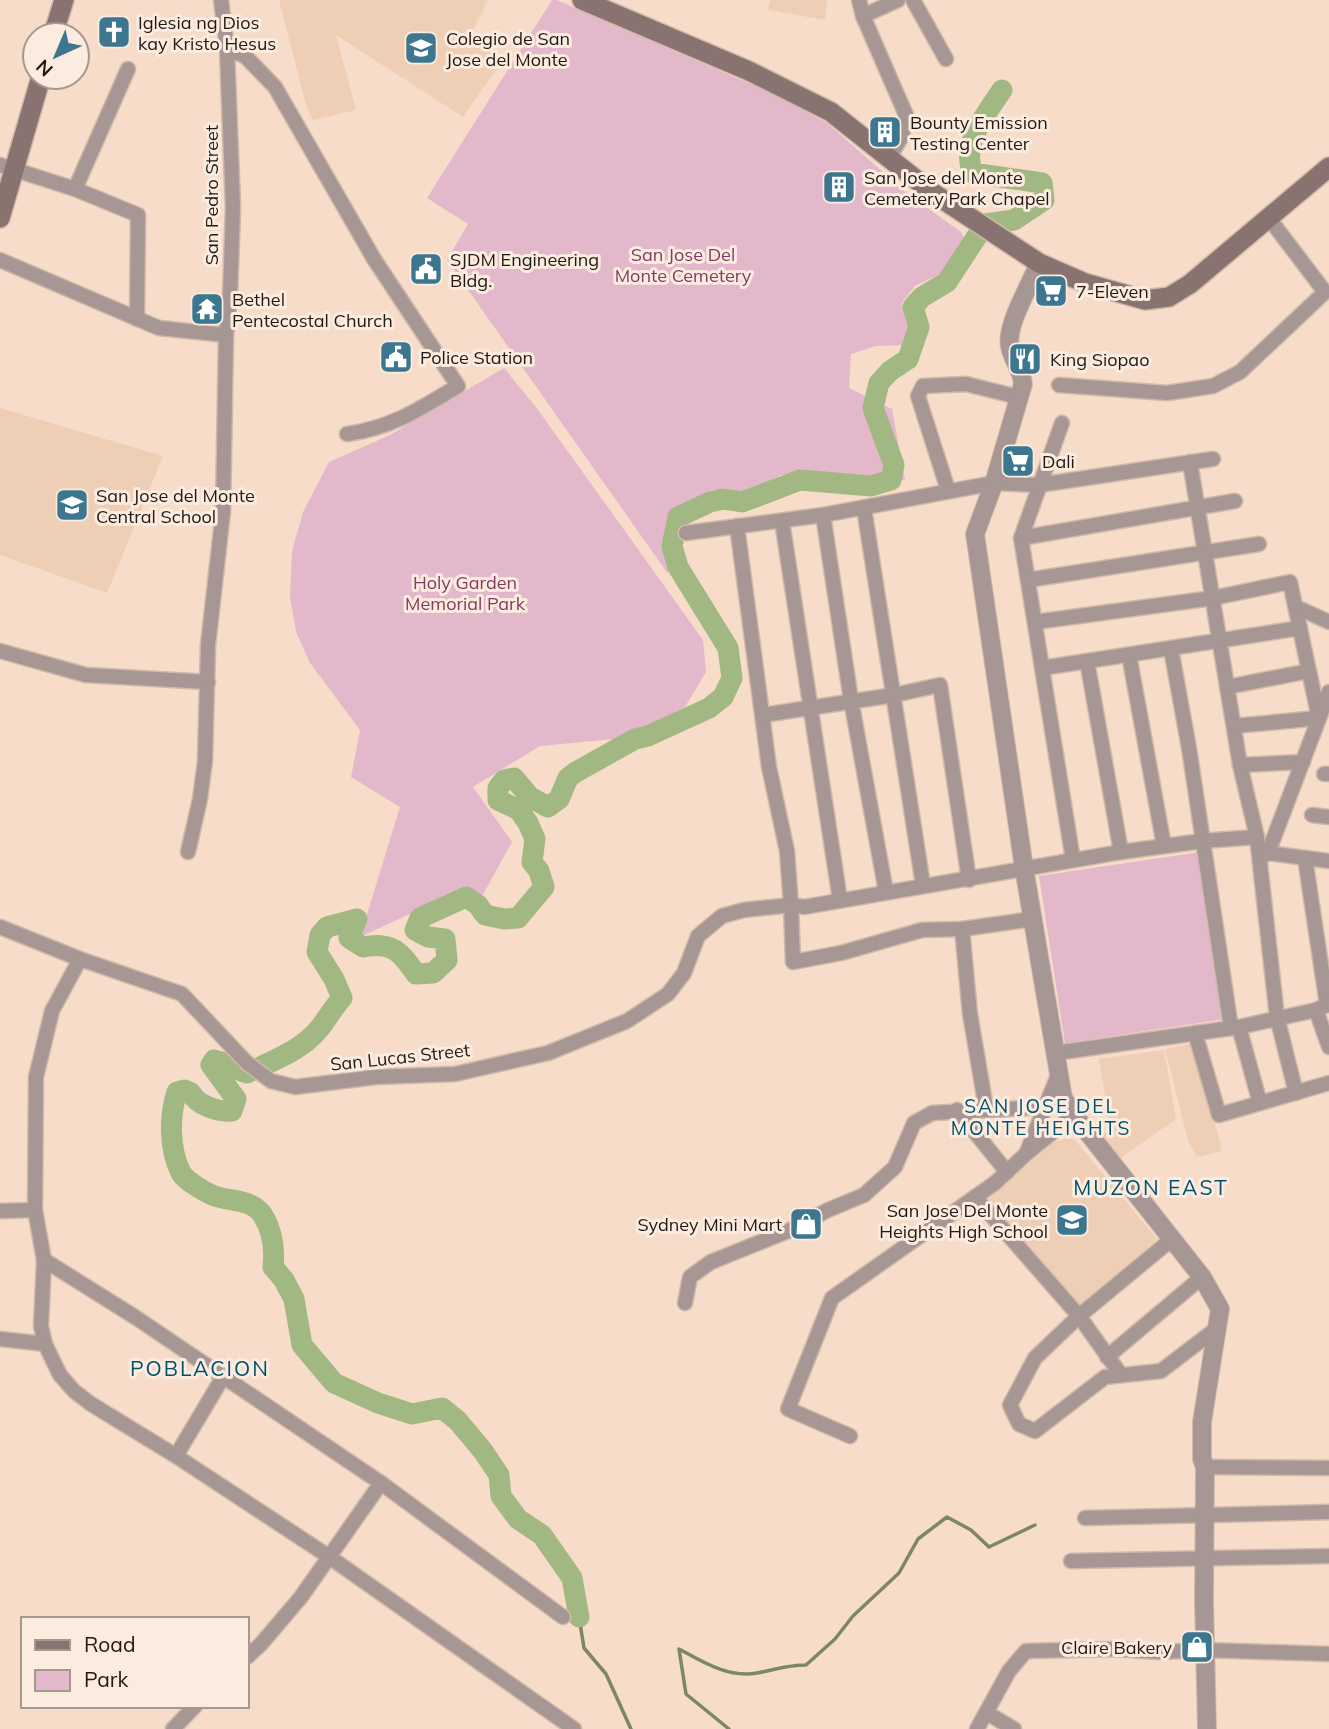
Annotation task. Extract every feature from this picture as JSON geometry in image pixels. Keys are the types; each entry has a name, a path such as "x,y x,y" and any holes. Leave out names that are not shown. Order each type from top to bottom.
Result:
{"main road":[{"path":"58,21 64,0"},
{"path":"582,0 789,89 831,112 933,193 1039,263 1085,283 1129,297 1145,300 1169,297 1190,284 1329,167"},
{"path":"0,218 7,167 36,91"}],"street":[{"name":"San Pedro Street","path":"188,852 205,761 208,645 223,512 226,335 233,207 227,48 222,0"},
{"path":"859,0 863,16 906,114 902,136 889,158"},
{"path":"863,16 898,0"},
{"path":"913,0 946,59"},
{"path":"227,48 245,57 275,87 374,259 458,386 390,425 347,434"},
{"path":"75,189 128,69"},
{"path":"7,167 75,189 138,215 136,319"},
{"path":"1059,385 1167,393 1213,386 1240,372 1325,292 1268,217"},
{"path":"0,260 159,328 226,335"},
{"path":"1039,263 1009,335 1010,349 1022,374 1023,384 994,483 975,534 1024,868 1063,1098 1202,1277 1220,1309 1202,1422 1202,1459 1205,1467 1203,1514 1207,1729"},
{"path":"948,490 918,396 923,386 966,384 1018,397"},
{"path":"1062,424 1021,538 1073,860"},
{"path":"686,533 823,515 994,483 1039,485 1213,458"},
{"path":"1190,462 1240,765 1264,856 1278,1017 1296,1093"},
{"path":"1021,538 1235,501"},
{"path":"864,508 923,885"},
{"path":"823,515 851,700 886,892"},
{"path":"782,521 840,900"},
{"path":"737,526 769,767 787,851 793,962 841,953 922,930 962,929 1032,919"},
{"path":"1028,580 1259,544"},
{"path":"1035,622 1213,598 1290,582 1322,724"},
{"path":"1296,607 1329,622"},
{"path":"1042,668 1300,628"},
{"path":"1171,649 1235,1027 1260,1103"},
{"path":"0,652 86,675 208,682"},
{"path":"1129,655 1164,846"},
{"path":"1087,662 1121,852"},
{"path":"1227,687 1309,671"},
{"path":"763,715 894,695 940,685 969,880"},
{"path":"1264,856 1303,762 1322,724 1329,692"},
{"path":"1234,726 1322,724"},
{"path":"1240,765 1303,762"},
{"path":"1312,815 1329,817"},
{"name":"San Lucas Street","path":"0,927 182,995 248,1064 271,1081 295,1087 376,1077 455,1074 548,1053 627,1021 661,998 684,973 698,936 722,916 744,910 804,906 1121,852 1257,837"},
{"path":"1264,856 1329,861"},
{"path":"1305,858 1329,1047"},
{"path":"962,929 970,1014 986,1108"},
{"path":"80,959 52,1011 36,1077 35,1210 44,1260 41,1326 45,1344 60,1375 74,1391 91,1404 176,1456 328,1556 575,1729"},
{"path":"1055,1053 1235,1027 1324,1006"},
{"path":"1195,1033 1219,1115 1329,1083"},
{"path":"1027,1153 1059,1073"},
{"path":"685,1303 690,1277 711,1262 778,1236 864,1195 895,1167 914,1123 932,1113 986,1108 1044,1107"},
{"path":"957,1110 1007,1172"},
{"path":"850,1436 788,1409 832,1298 975,1197 1074,1115"},
{"path":"975,1197 1079,1316 1121,1375"},
{"path":"0,1211 35,1210"},
{"path":"1172,1239 1079,1316 1035,1358 1010,1405 1018,1424 1035,1431 1105,1377 1161,1371 1216,1329"},
{"path":"44,1260 381,1483 563,1617"},
{"path":"1107,1357 1202,1277"},
{"path":"0,1339 45,1344"},
{"path":"176,1456 223,1377"},
{"path":"1205,1467 1329,1468"},
{"path":"248,1656 301,1597 381,1483"},
{"path":"1086,1518 1329,1512"},
{"path":"1071,1561 1329,1556"},
{"path":"977,1729 1009,1671 1027,1651 1206,1650 1329,1654"},
{"path":"173,1729 193,1708"},
{"path":"987,1713 1014,1729"}],"shaded area":[{"name":"Colegio de San Jose del Monte","path":"279,0 488,0 470,36 502,61 463,117 336,35 356,110 313,120 307,109"},
{"path":"770,0 827,0 825,20 768,10"},
{"name":"San Jose del Monte Central School","path":"0,408 163,456 107,593 0,555"},
{"path":"1194,1043 1222,1151 1197,1157 1188,1141 1165,1049"},
{"path":"1164,1050 1176,1119 1121,1158 1100,1133 1111,1131 1099,1059"},
{"name":"San Jose Del Monte Heights High School","path":"1074,1139 1157,1239 1080,1310 986,1202 1053,1142"}],"green space":[{"name":"San Jose Del Monte Cemetery","path":"552,0 780,97 827,123 908,194 961,232 966,243 955,267 915,286 901,304 913,321 907,345 876,346 851,354 849,388 892,409 905,480 871,482 824,472 781,475 763,484 752,496 712,490 699,500 672,513 668,574 447,260 468,224 427,198"},
{"name":"Holy Garden Memorial Park","path":"504,368 536,407 703,640 706,672 685,707 625,738 540,746 473,787 512,842 481,898 460,891 360,937 400,807 351,777 360,730 310,663 296,632 290,597 292,551 303,512 329,462 390,435"},
{"path":"1200,852 1226,1019 1065,1043 1039,876"}],"waterway":[{"path":"579,1617 572,1578 542,1535 518,1519 501,1496 499,1475 458,1421 442,1408 412,1414 378,1403 334,1383 302,1345 294,1299 273,1267 272,1239 262,1214 251,1205 208,1193 181,1173 172,1143 174,1101 177,1092 184,1090 209,1107 232,1111 236,1099 211,1065 214,1060 247,1073 276,1060 312,1037 342,998 317,952 320,935 327,927 357,919 349,938 363,947 381,946 395,950 416,974 433,973 447,960 445,939 428,937 415,930 420,918 466,897 478,905 485,915 504,919 518,918 544,887 539,871 532,862 535,839 528,823 519,810 498,800 498,788 504,780 514,778 530,797 548,807 559,799 568,778 576,772 635,739 648,736 709,708 723,697 732,678 728,648 678,567 672,546 678,517 710,502 723,499 742,502 800,480 871,486 891,480 894,465 873,408 879,383 890,371 908,359 919,327 913,307 922,297 947,282 985,224 1014,220 1044,200 1042,183 973,173 970,162 973,140 1002,90"},
{"path":"729,1729 686,1694 679,1649 716,1668 736,1673 757,1673 806,1665 899,1573 918,1539 947,1517 971,1530 989,1547 1035,1525"},
{"path":"579,1617 584,1648 606,1674 631,1729"}],"place":[{"name":"Iglesia ng Dios kay Kristo Hesus","path":"114,32"},
{"name":"Colegio de San Jose del Monte","path":"421,48"},
{"name":"Bounty Emission Testing Center","path":"885,132"},
{"name":"San Jose del Monte Cemetery Park Chapel","path":"839,187"},
{"name":"SJDM Engineering Bldg.","path":"426,269"},
{"name":"7-Eleven","path":"1051,291"},
{"name":"Bethel Pentecostal Church","path":"207,309"},
{"name":"Police Station","path":"396,357"},
{"name":"King Siopao","path":"1025,359"},
{"name":"Dali","path":"1018,461"},
{"name":"San Jose del Monte Central School","path":"72,505"},
{"name":"San Jose Del Monte Heights High School","path":"1072,1220"},
{"name":"Sydney Mini Mart","path":"806,1224"},
{"name":"Claire Bakery","path":"1197,1647"}],"district":[{"name":"SAN JOSE DEL MONTE HEIGHTS","path":"1041,1117"},
{"name":"MUZON EAST","path":"1151,1187"},
{"name":"POBLACION","path":"200,1368"}]}
